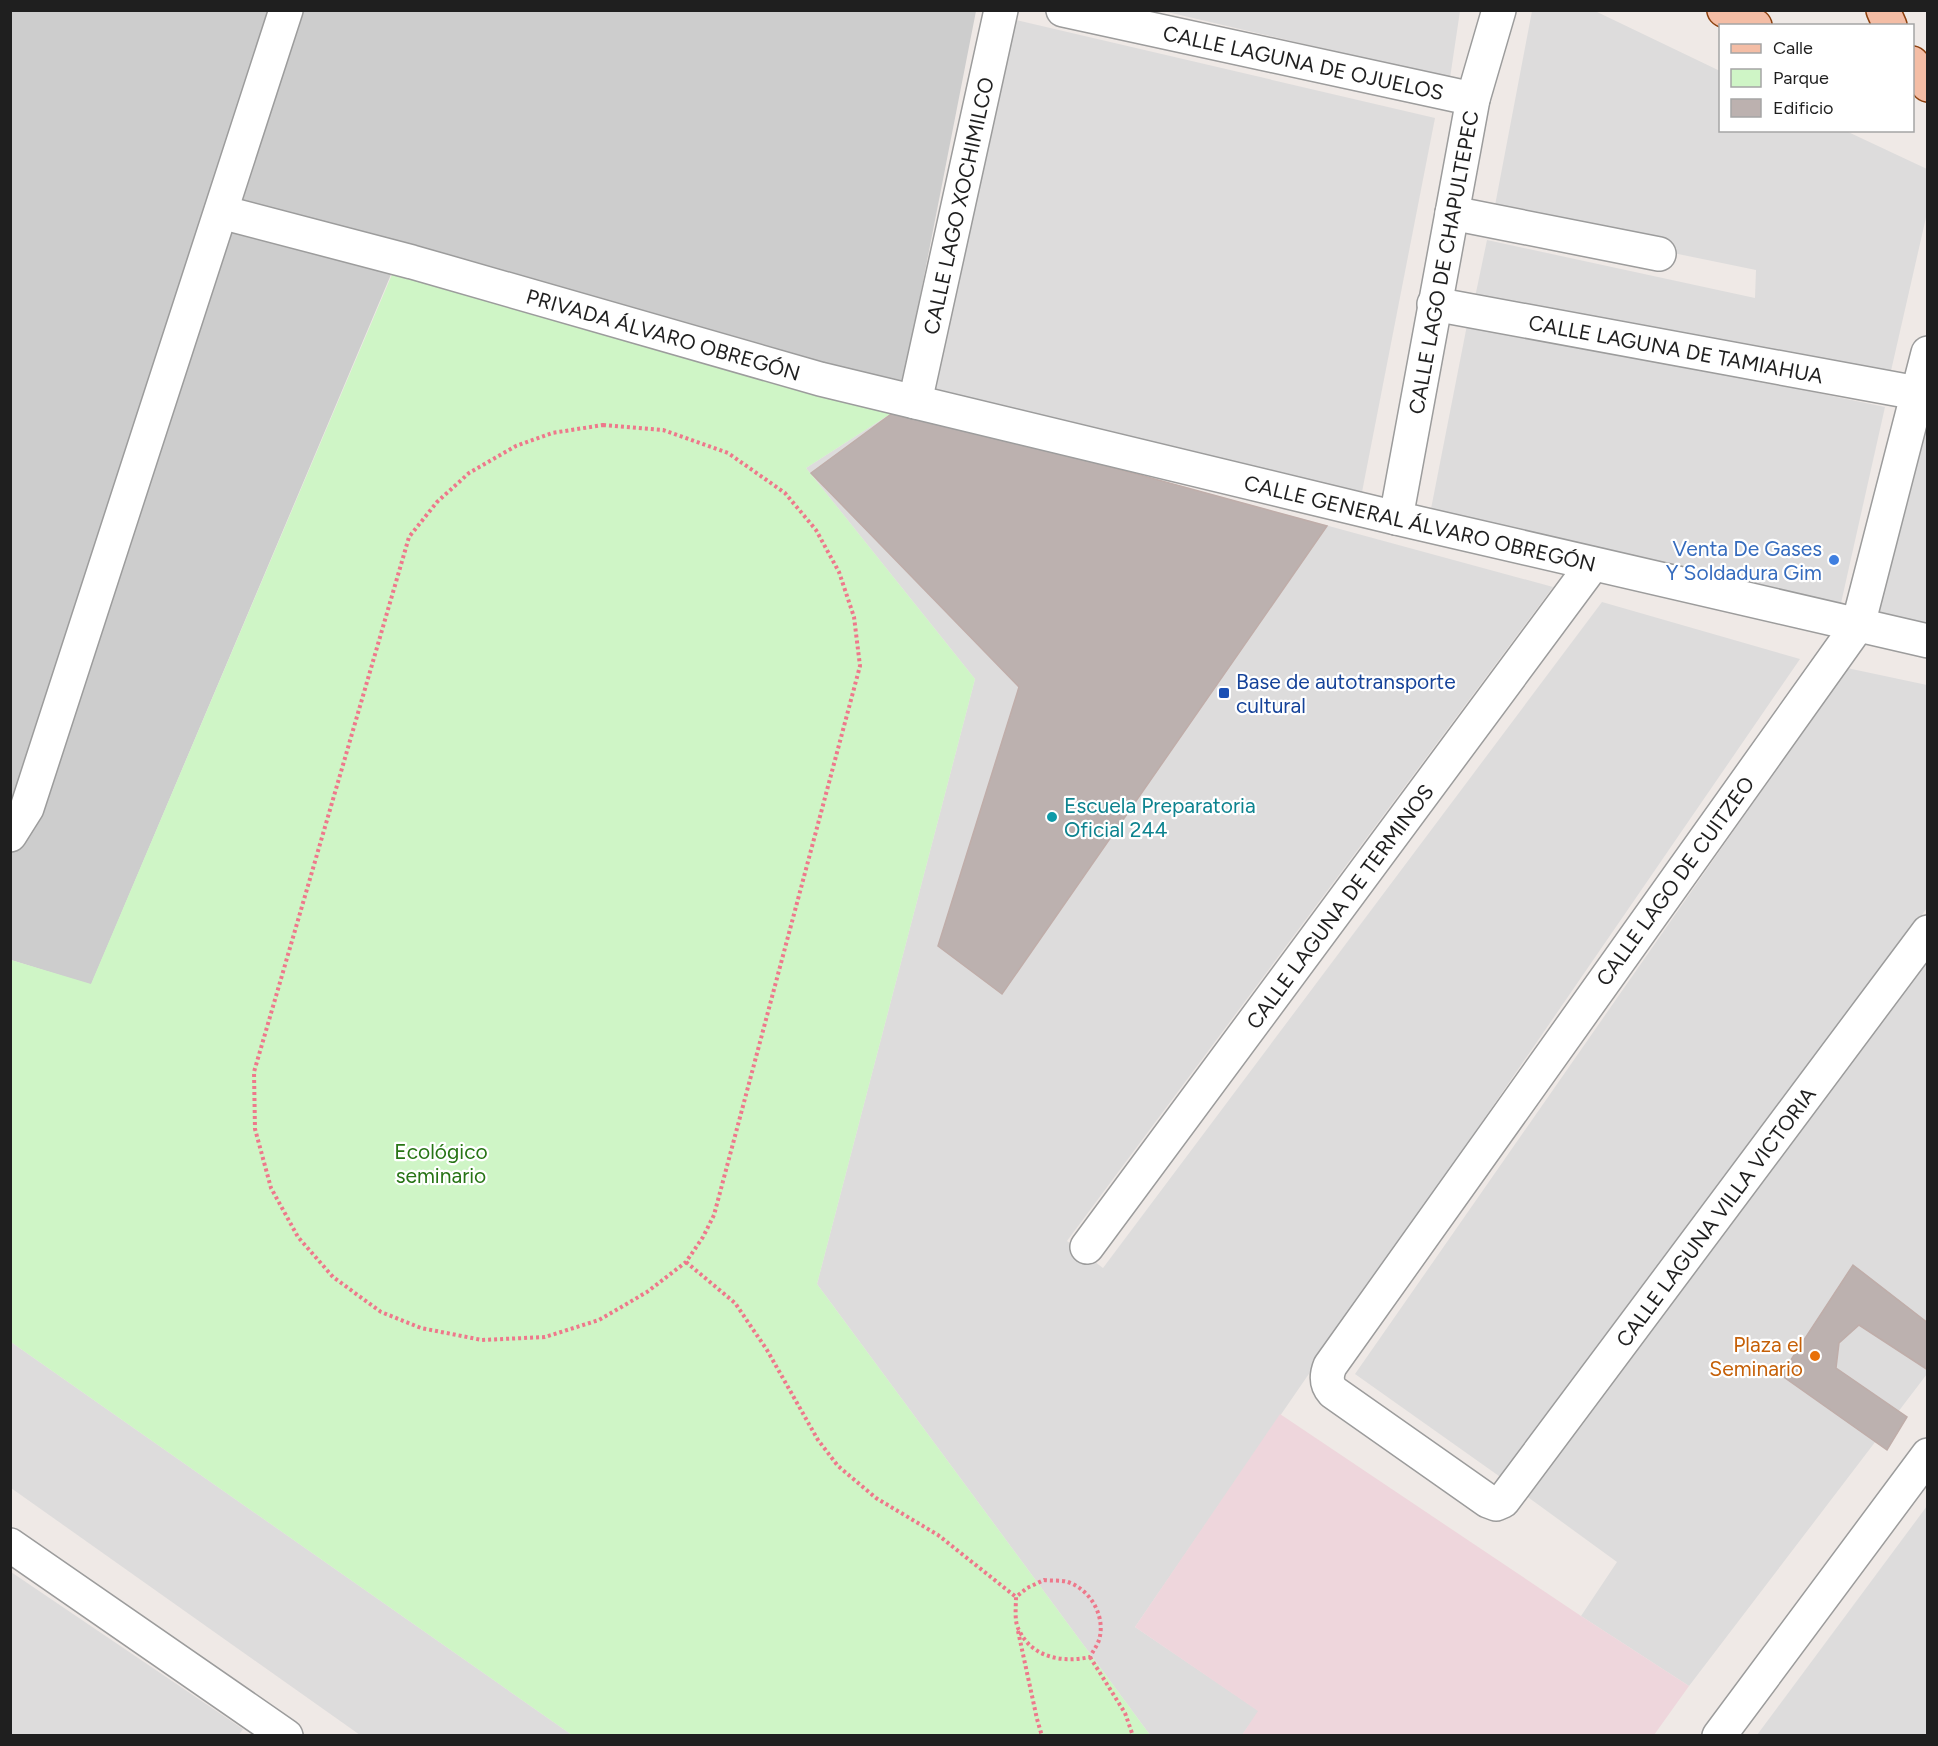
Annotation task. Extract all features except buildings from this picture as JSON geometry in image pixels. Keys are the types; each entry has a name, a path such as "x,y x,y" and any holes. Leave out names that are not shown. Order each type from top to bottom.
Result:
{"main road":[{"path":"1724,10 1751,24"},
{"path":"1883,10 1889,24"},
{"path":"1914,66 1928,85"},
{"path":"1914,102 1928,109"}],"street":[{"path":"10,835 27,808 285,10"},
{"name":"CALLE LAGO XOCHIMILCO","path":"915,402 1001,10"},
{"name":"CALLE LAGUNA DE OJUELOS","path":"1063,10 1473,99"},
{"name":"CALLE LAGO DE CHAPULTEPEC","path":"1396,518 1473,99 1499,10"},
{"name":"PRIVADA ÁLVARO OBREGÓN","path":"221,212 412,262 755,362 915,402"},
{"path":"1452,213 1659,254"},
{"name":"CALLE LAGUNA DE TAMIAHUA","path":"1434,304 1922,394"},
{"name":"CALLE LAGO DE CUITZEO","path":"1503,1501 1497,1504 1488,1502 1333,1392 1327,1381 1330,1366 1858,625 1922,394 1928,353"},
{"name":"CALLE GENERAL ÁLVARO OBREGÓN","path":"915,402 1396,518 1928,640"},
{"name":"CALLE LAGUNA DE TERMINOS","path":"1087,1247 1593,564"},
{"name":"CALLE LAGUNA VILLA VICTORIA","path":"1503,1501 1928,932"},
{"path":"1719,1736 1928,1455"},
{"path":"10,1545 278,1733"}],"path":[{"path":"603,425 663,430 728,453 785,493 816,530 839,572 854,617 860,666 714,1215 704,1237 686,1262 647,1292 599,1320 545,1337 482,1340 421,1328 381,1312 333,1277 298,1237 271,1188 255,1129 254,1072 409,537 445,495 469,473 516,446 552,433 603,425"},
{"path":"686,1262 735,1303 768,1350 818,1440 838,1466 876,1498 938,1535 1016,1597 1018,1630 1042,1736"},
{"path":"1016,1597 1027,1588 1044,1580 1068,1582 1088,1594 1100,1615 1101,1630 1099,1641 1090,1657"},
{"path":"1018,1630 1030,1644 1045,1655 1064,1660 1090,1657"},
{"path":"1090,1657 1125,1713 1133,1736"}],"shaded area":[{"path":"10,11 976,11 898,409 395,265 91,985 11,960"},
{"path":"1163,11 1460,11 1450,78"},
{"path":"1532,11 1595,11 1719,71 1719,132 1848,132 1927,169 1927,213 1888,384 1473,307 1487,240 1755,298 1756,270 1493,216"},
{"path":"1012,19 1435,118 1362,492 930,388"},
{"path":"1468,320 1885,407 1839,612 1430,514"},
{"path":"898,409 1553,587 1067,1241 1103,1268 1602,602 1800,659 1135,1627 1259,1711 1242,1735 1150,1735 817,1284 975,679 806,468"},
{"path":"1914,420 1927,422 1927,625 1873,613"},
{"path":"1847,668 1927,685 1927,908 1506,1481 1355,1374"},
{"path":"1927,960 1927,1374 1689,1686 1581,1616 1617,1562 1525,1495"},
{"path":"11,1342 572,1735 360,1735 11,1488"},
{"path":"1280,1414 1689,1686 1654,1735 1242,1735 1258,1711 1135,1627"},
{"path":"1927,1506 1927,1735 1757,1735"},
{"path":"10,1572 243,1729 238,1736 11,1735"}],"green space":[{"name":"Ecológico seminario","path":"396,265 898,409 806,468 975,679 817,1284 1150,1735 572,1735 11,1342 11,960 91,984"}],"place":[{"name":"Venta De Gases Y Soldadura Gim","path":"1834,560"},
{"name":"Base de autotransporte cultural","path":"1224,693"},
{"name":"Escuela Preparatoria Oficial 244","path":"1052,817"},
{"name":"Plaza el Seminario","path":"1815,1356"}]}
